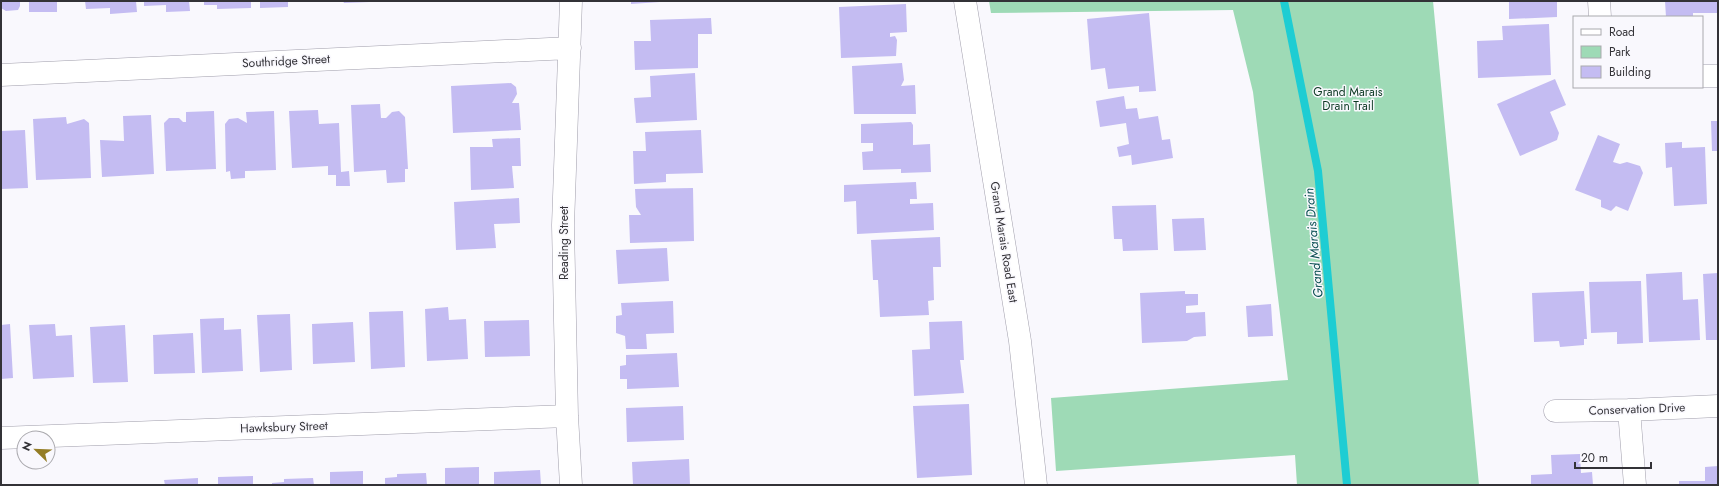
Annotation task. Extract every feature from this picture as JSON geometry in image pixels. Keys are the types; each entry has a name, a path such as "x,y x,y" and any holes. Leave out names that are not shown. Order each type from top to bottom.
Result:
{"street":[{"name":"Reading Street","path":"570,485 563,225 571,1"},
{"name":"Grand Marais Road East","path":"964,1 1020,341 1036,485"},
{"path":"1599,1 1600,16"},
{"name":"Southridge Street","path":"1,74 570,48"},
{"path":"1703,76 1718,76"},
{"name":"Conservation Drive","path":"1555,411 1629,410 1718,406"},
{"path":"1629,410 1635,485"},
{"name":"Hawksbury Street","path":"1,438 567,416"}],"green space":[{"name":"Grand Marais Drain Trail","path":"989,1 1433,1 1479,485 1297,485 1295,455 1056,471 1051,398 1288,380 1253,92 1233,10 991,13"}],"building":[{"path":"1,1 20,1 20,6 18,10 6,11 1,8"},
{"path":"29,1 57,1 57,12 29,12"},
{"path":"85,1 136,1 137,12 110,14 110,8 86,9"},
{"path":"144,1 189,1 190,11 166,12 166,5 144,6"},
{"path":"204,1 251,1 251,8 217,9 217,5 204,5"},
{"path":"260,1 288,1 288,7 260,8"},
{"path":"343,1 370,1 370,2 344,3"},
{"path":"631,1 660,1 660,2 631,4"},
{"path":"1509,1 1557,1 1557,17 1509,19"},
{"path":"1665,1 1718,1 1718,13 1693,13 1693,16 1666,16"},
{"path":"906,4 907,32 890,33 890,37 895,36 897,40 896,56 841,58 839,7"},
{"path":"1149,13 1156,91 1139,92 1139,86 1108,89 1105,68 1091,70 1087,19"},
{"path":"711,18 712,34 698,34 698,68 635,70 634,41 651,41 650,20"},
{"path":"1549,24 1551,75 1478,78 1477,41 1503,40 1502,26"},
{"path":"902,63 904,80 901,86 915,85 916,114 854,114 852,66"},
{"path":"695,73 697,120 636,123 634,98 651,97 650,76"},
{"path":"1555,79 1566,105 1550,112 1559,133 1557,140 1520,156 1497,104"},
{"path":"511,83 516,87 517,94 512,103 519,103 521,130 453,133 451,86"},
{"path":"1124,96 1126,109 1137,108 1139,119 1158,116 1162,140 1170,139 1173,158 1132,165 1131,155 1119,157 1117,147 1129,144 1126,123 1100,127 1096,101"},
{"path":"380,104 381,118 386,118 392,112 399,111 405,117 408,169 405,169 405,182 387,183 386,170 354,172 351,105"},
{"path":"318,110 319,124 339,123 341,172 349,171 350,186 336,186 336,175 328,175 328,166 292,168 289,111"},
{"path":"214,111 216,169 166,171 164,123 169,118 179,118 183,122 186,122 186,112"},
{"path":"274,111 276,170 245,171 245,178 231,179 230,171 226,172 225,124 229,119 238,118 247,123 246,112"},
{"path":"151,115 154,174 102,177 100,140 124,141 123,116"},
{"path":"66,117 67,124 84,119 89,123 91,178 36,180 33,119"},
{"path":"1711,121 1718,121 1718,151 1712,151"},
{"path":"911,122 913,125 913,145 930,144 931,172 901,173 901,169 863,170 862,152 873,151 873,143 861,143 861,124"},
{"path":"25,130 28,188 1,189 1,131"},
{"path":"701,130 703,173 666,174 666,182 634,184 633,151 646,151 645,132"},
{"path":"1598,135 1620,144 1613,162 1620,164 1627,162 1640,166 1643,173 1628,211 1616,206 1611,211 1601,207 1601,200 1575,190"},
{"path":"520,138 521,166 512,166 514,188 471,190 470,147 493,147 492,139"},
{"path":"1682,142 1682,148 1705,147 1707,204 1674,206 1672,167 1666,168 1665,143"},
{"path":"916,182 917,199 910,199 910,204 933,203 934,230 857,234 856,201 844,202 844,185"},
{"path":"693,188 694,241 630,243 629,215 641,215 636,207 635,189"},
{"path":"519,198 520,223 494,224 496,248 456,250 454,202"},
{"path":"1156,205 1158,250 1123,251 1122,239 1114,239 1112,206"},
{"path":"1204,218 1206,250 1174,251 1172,219"},
{"path":"940,237 941,267 933,267 934,300 928,301 929,315 880,317 878,280 873,280 871,240"},
{"path":"667,248 669,281 618,284 616,250"},
{"path":"1682,272 1683,300 1698,299 1700,340 1649,342 1646,274"},
{"path":"1718,273 1718,340 1706,340 1703,274"},
{"path":"1641,281 1643,343 1617,344 1617,332 1591,333 1589,282"},
{"path":"1185,291 1185,294 1198,294 1198,305 1186,306 1186,313 1205,312 1206,336 1194,337 1187,341 1142,343 1140,293"},
{"path":"1584,291 1587,339 1584,339 1584,345 1560,347 1559,341 1534,342 1532,293"},
{"path":"673,301 674,333 646,334 647,349 626,349 625,336 616,333 616,316 622,315 621,303"},
{"path":"1271,304 1273,336 1248,337 1246,306"},
{"path":"448,307 449,320 466,319 468,359 427,361 425,309"},
{"path":"403,311 405,367 371,369 369,312"},
{"path":"290,314 292,370 260,372 257,315"},
{"path":"224,318 224,330 241,329 243,371 202,373 200,319"},
{"path":"529,320 530,356 485,357 484,321"},
{"path":"962,321 964,360 960,360 964,393 914,396 912,350 930,349 929,322"},
{"path":"353,322 355,362 313,364 312,324"},
{"path":"10,324 13,378 1,379 1,325"},
{"path":"55,324 56,336 72,335 74,377 33,379 29,325"},
{"path":"125,325 128,382 93,383 90,327"},
{"path":"193,333 195,373 154,374 153,335"},
{"path":"677,353 679,387 627,389 627,379 620,379 620,366 626,365 626,355"},
{"path":"969,404 972,475 917,478 913,406"},
{"path":"683,406 684,440 627,442 626,408"},
{"path":"1580,454 1581,473 1592,472 1593,485 1531,485 1531,475 1552,474 1551,455"},
{"path":"689,459 690,485 633,485 632,462"},
{"path":"1718,466 1718,485 1679,485 1679,481 1705,481 1705,467"},
{"path":"479,467 479,485 445,485 445,468"},
{"path":"540,470 541,485 494,485 494,472"},
{"path":"363,471 363,485 330,485 330,472"},
{"path":"426,473 427,485 385,485 385,478 397,477 397,474"},
{"path":"253,476 253,485 218,485 218,477"},
{"path":"198,478 198,485 165,485 164,480"},
{"path":"313,478 314,485 272,485 272,483 284,482 284,479"}],"waterway":[{"name":"Grand Marais Drain","path":"1284,1 1318,171 1347,485"}]}
